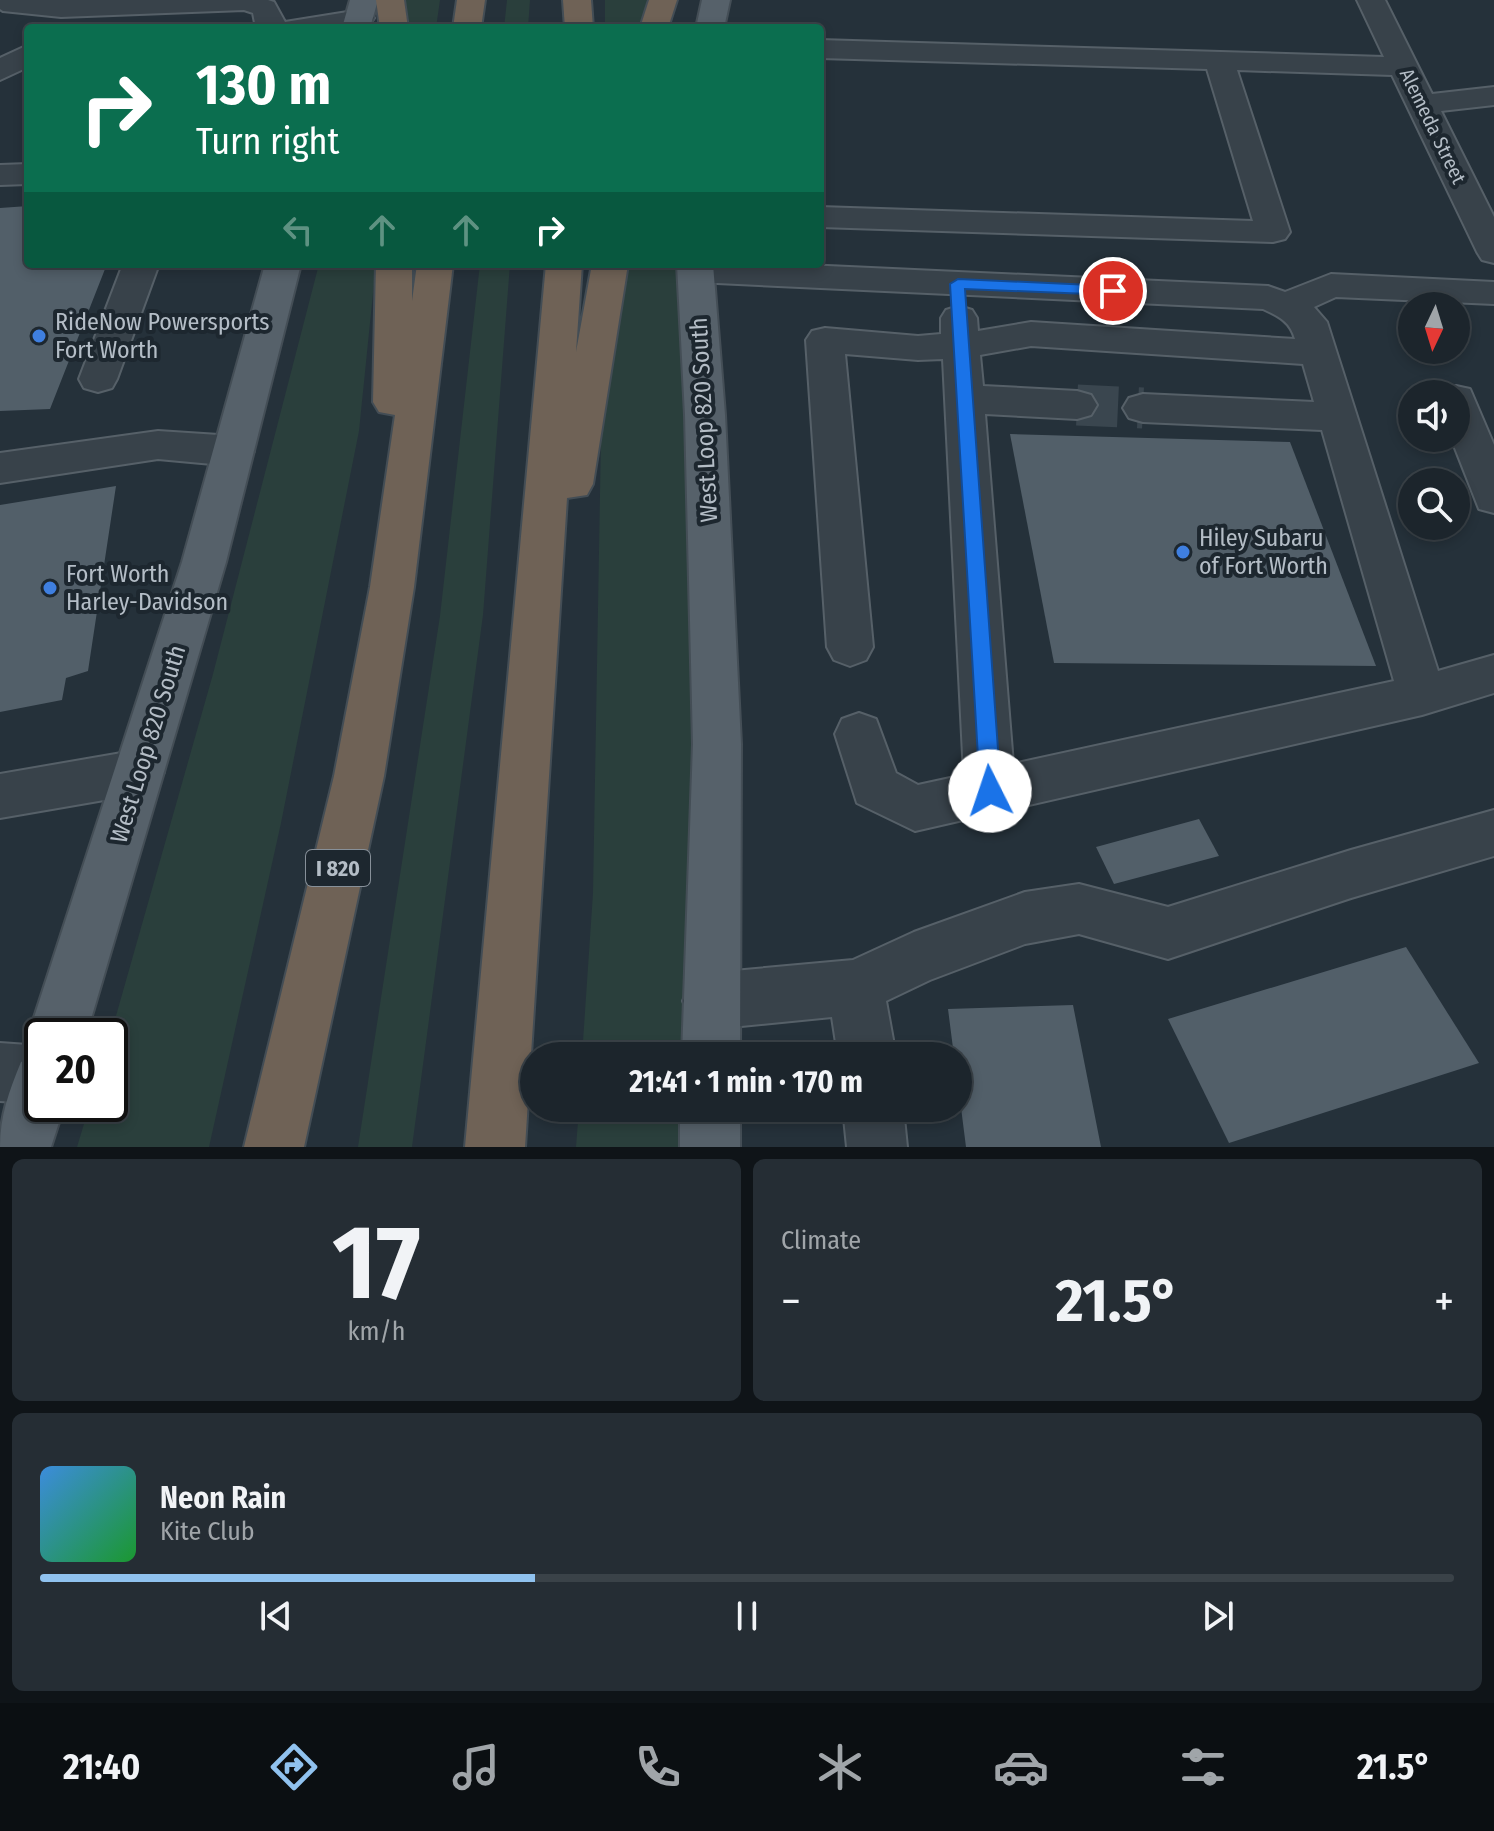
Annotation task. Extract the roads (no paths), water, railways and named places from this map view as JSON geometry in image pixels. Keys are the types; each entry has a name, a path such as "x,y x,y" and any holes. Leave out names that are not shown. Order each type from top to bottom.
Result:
{"highway":[{"path":"390,0 393,24"},
{"path":"468,24 471,0"},
{"path":"577,0 579,24"},
{"path":"655,24 663,0"},
{"path":"392,587 394,268"},
{"name":"I 820","path":"274,1147 359,776 392,587 434,268"},
{"path":"495,1147 564,268"},
{"path":"528,735 609,268"}],"main road":[{"path":"711,24 716,0"},
{"name":"West Loop 820 South","path":"63,1018 204,562 282,268"},
{"name":"West Loop 820 South","path":"696,268 705,415 717,744 711,1042"},
{"path":"21,1147 29,1122"},
{"path":"710,1122 710,1147"}],"street":[{"path":"3,0 13,5 104,9 246,2 264,8 271,24"},
{"name":"Alemeda Street","path":"1371,0 1494,252"},
{"path":"77,24 104,9"},
{"path":"315,24 360,15"},
{"path":"824,49 1404,66"},
{"path":"0,71 24,56"},
{"path":"824,217 1273,232 1219,60"},
{"path":"1422,104 1494,96"},
{"path":"0,175 24,174"},
{"path":"98,379 140,268"},
{"path":"696,268 1268,298 1285,306 1309,322 1422,695"},
{"path":"958,284 990,791"},
{"path":"1285,306 1331,285 1494,293"},
{"path":"850,647 825,340 918,348 961,346 1031,334 1319,353"},
{"path":"965,399 1077,405"},
{"path":"1143,408 1338,417"},
{"path":"1470,435 1494,498"},
{"path":"0,468 158,445 234,451"},
{"path":"859,734 875,787 915,808 1422,695 1494,674"},
{"path":"0,796 139,772"},
{"path":"711,1001 856,987 914,959 1025,918 1079,909 1168,933 1494,833"},
{"path":"856,987 865,1042"},
{"path":"0,1072 24,1074"},
{"path":"874,1122 877,1147"}],"tunnel":[{"path":"1077,405 1143,408"}],"place":[{"name":"RideNow Powersports Fort Worth","path":"39,336"},
{"name":"Hiley Subaru of Fort Worth","path":"1183,552"},
{"name":"Fort Worth Harley-Davidson","path":"50,588"}]}
